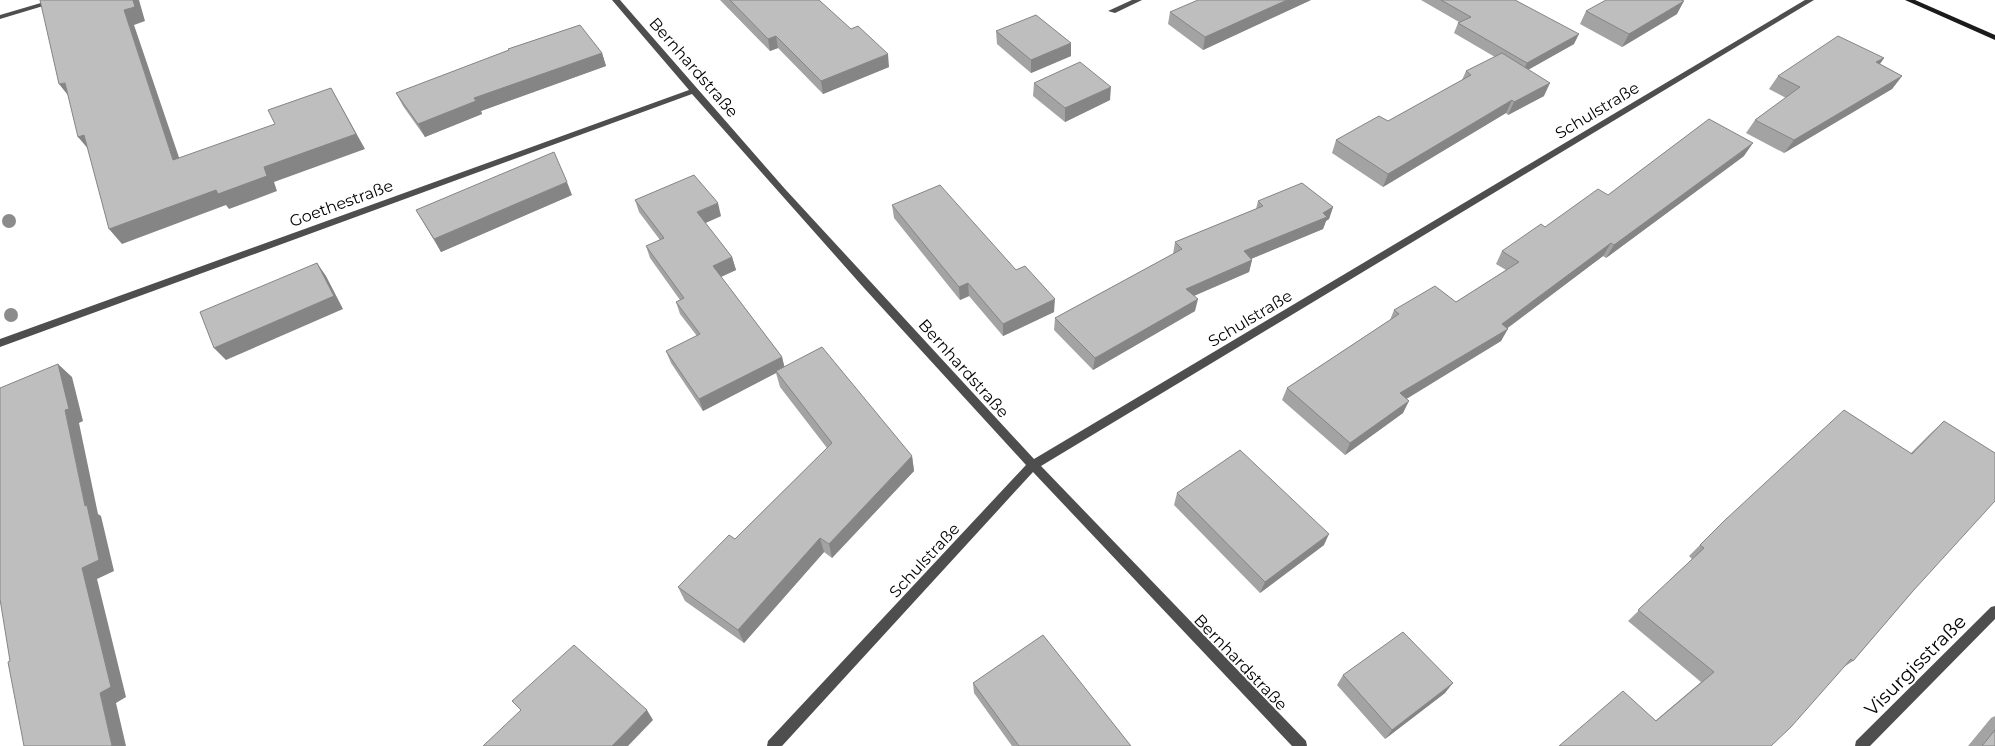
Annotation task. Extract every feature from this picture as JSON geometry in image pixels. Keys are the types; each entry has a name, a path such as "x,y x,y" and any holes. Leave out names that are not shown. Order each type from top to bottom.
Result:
{"street":[{"path":"0,17 59,0"},
{"name":"Bernhardstraße","path":"616,0 693,91 1032,466 1301,746"},
{"path":"1112,11 1138,0"},
{"name":"Schulstraße","path":"773,746 1032,466 1810,0"},
{"path":"1909,0 1995,38"},
{"name":"Goethestraße","path":"0,343 693,91"},
{"name":"Visurgisstraße","path":"1861,746 1995,611"}],"building":[{"path":"40,0 133,0 135,7 124,10 173,160 275,124 268,110 331,88 356,134 264,167 267,176 218,194 216,190 109,229 84,135 78,137 65,83 59,84"},
{"path":"730,0 819,0 851,29 858,26 888,54 821,81 776,36 768,39"},
{"path":"1198,0 1287,0 1205,37 1170,12"},
{"path":"1441,0 1515,0 1579,34 1527,63 1458,23 1471,17"},
{"path":"1606,0 1684,1 1629,34 1586,11"},
{"path":"1036,15 1071,43 1031,60 996,31"},
{"path":"580,25 602,53 474,98 476,101 418,124 396,93 508,49"},
{"path":"1838,36 1884,58 1876,62 1902,76 1794,140 1755,120 1800,87 1778,76"},
{"path":"1502,53 1550,83 1514,102 1512,100 1388,174 1336,140 1379,116 1388,121 1471,75 1466,71"},
{"path":"1080,62 1111,87 1065,108 1034,83"},
{"path":"1709,119 1753,143 1614,245 1611,243 1502,324 1508,329 1400,393 1409,401 1350,443 1287,388 1399,314 1394,310 1435,286 1456,302 1519,262 1502,251 1541,224 1545,227 1598,189 1608,195"},
{"path":"554,152 567,182 434,239 416,210"},
{"path":"694,175 718,203 697,212 732,257 713,266 782,357 699,399 666,351 700,334 676,302 684,298 646,246 664,238 635,200"},
{"path":"1302,183 1333,207 1323,213 1327,217 1244,251 1252,260 1186,289 1198,299 1095,358 1055,318 1182,249 1175,242 1263,206 1258,201"},
{"path":"940,185 1016,270 1025,266 1055,299 1003,324 968,283 959,287 892,205"},
{"path":"317,263 334,296 214,348 200,312"},
{"path":"822,347 912,456 829,544 820,538 738,630 678,587 729,535 735,539 832,443 776,371"},
{"path":"58,364 69,409 65,410 85,506 87,505 99,560 82,568 111,687 100,693 112,746 24,746 8,662 10,661 0,599 0,388"},
{"path":"1844,410 1912,454 1944,421 1995,453 1995,501 1913,591 1853,661 1851,659 1791,727 1771,746 1559,746 1623,691 1656,721 1714,672 1638,610 1704,548 1700,545 1724,521"},
{"path":"1240,450 1329,534 1265,582 1177,493"},
{"path":"1403,632 1453,683 1392,730 1343,675"},
{"path":"1043,635 1131,746 1019,746 973,683"},
{"path":"574,645 647,710 612,746 483,746 521,710 512,701"},
{"path":"1995,730 1995,746 1982,746"}]}
